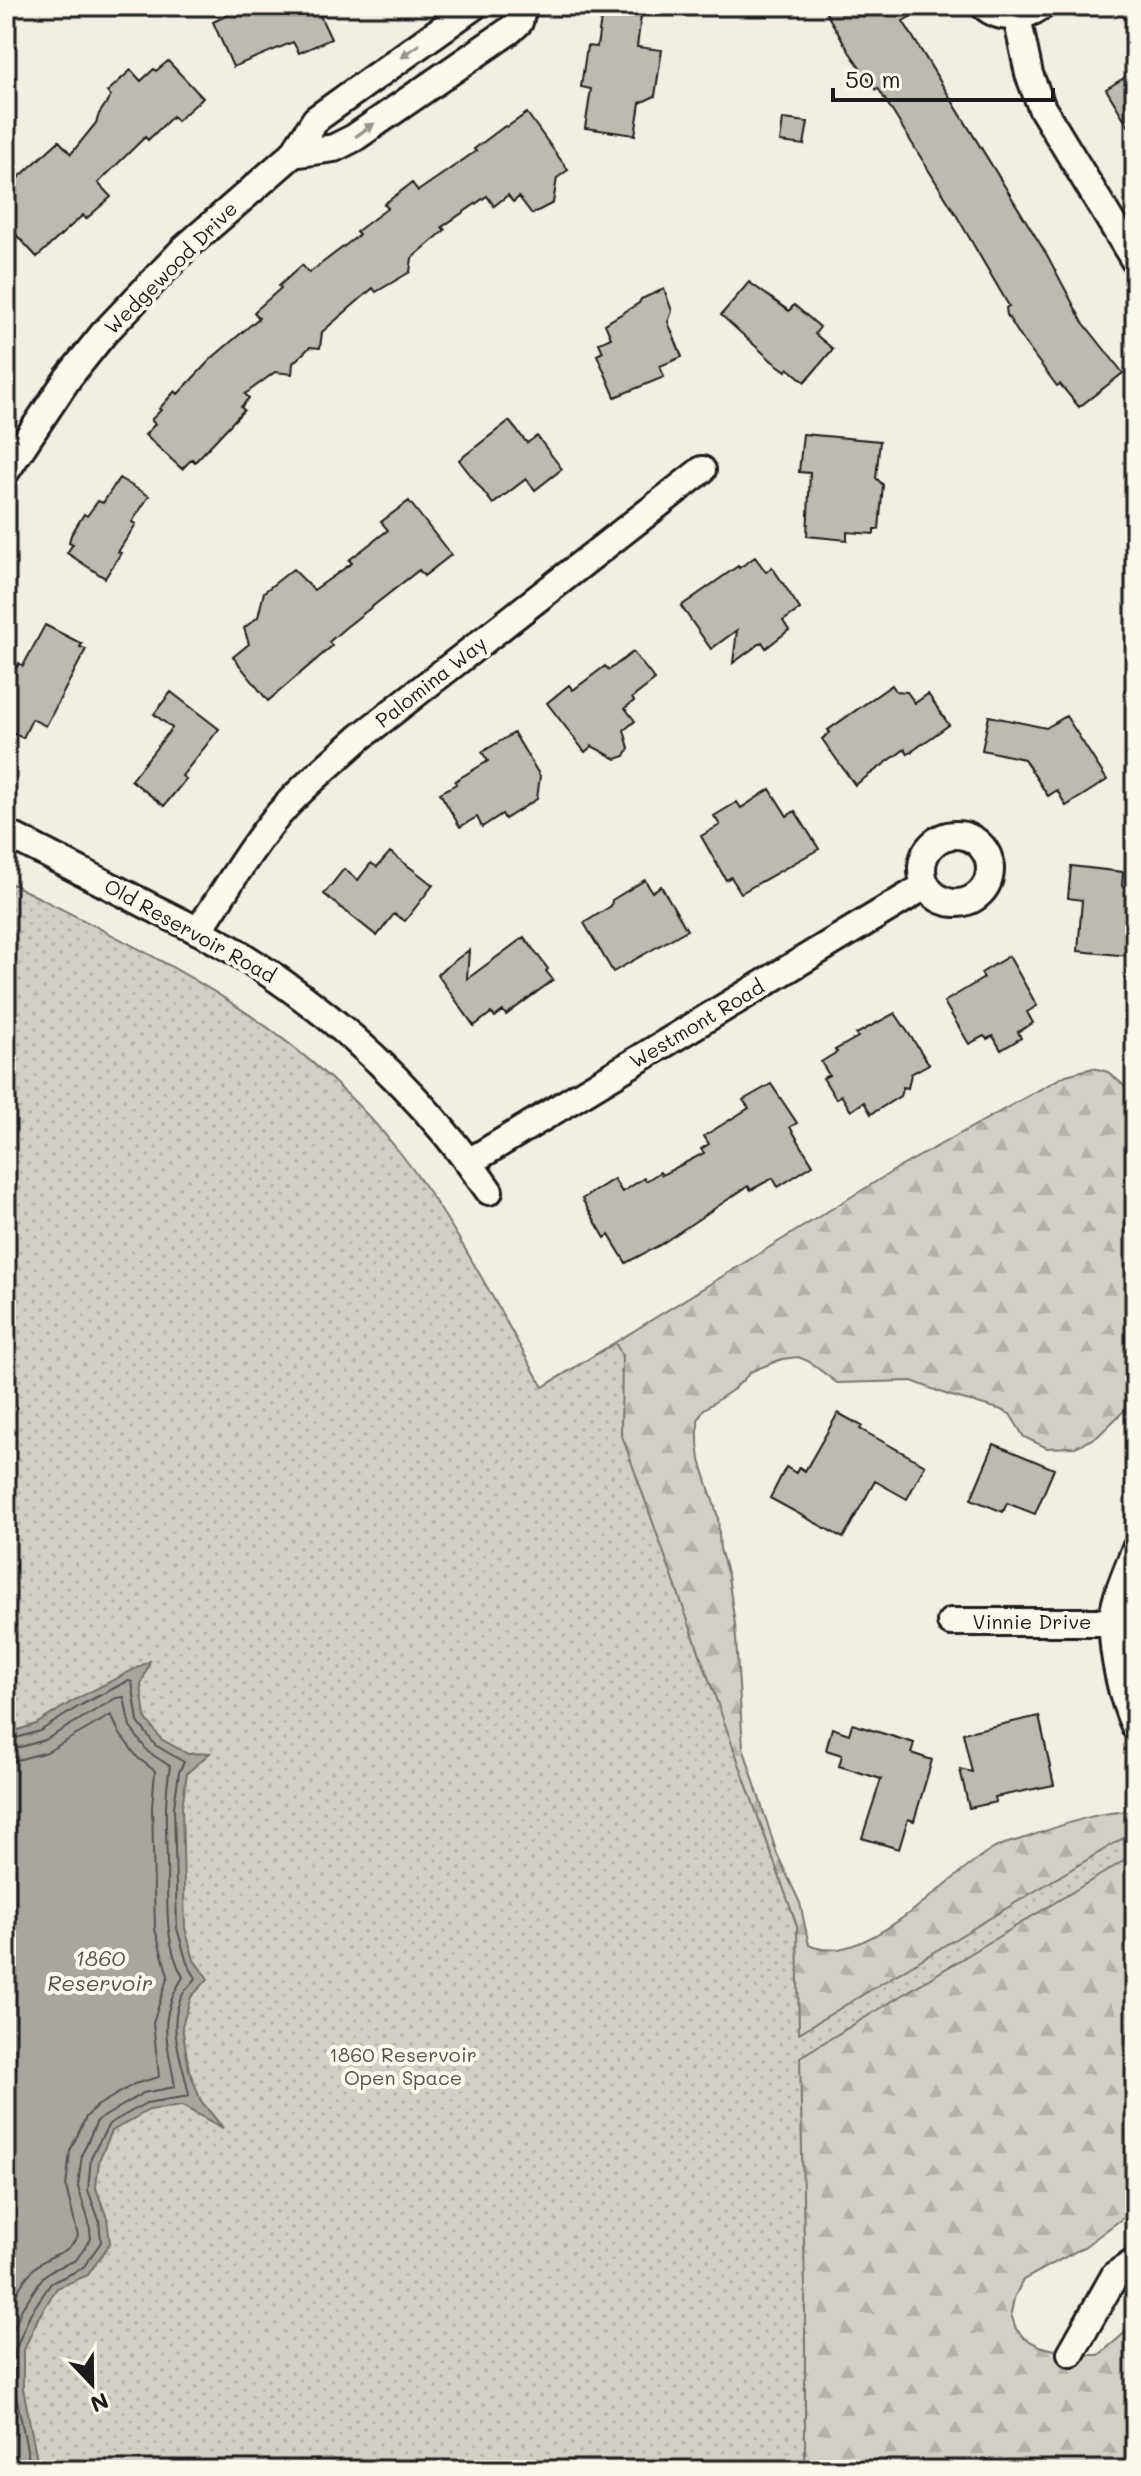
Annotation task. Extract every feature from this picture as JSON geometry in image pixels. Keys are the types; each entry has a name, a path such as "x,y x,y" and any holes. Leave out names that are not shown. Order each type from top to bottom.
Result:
{"street":[{"name":"Wedgewood Drive","path":"6,471 68,378 140,292 194,239 293,154 316,119 474,6"},
{"path":"293,154 334,148 354,138 509,31 519,22 523,6"},
{"path":"984,6 1001,16 1017,17 1042,6"},
{"path":"1017,17 1029,74 1042,108 1135,261"},
{"name":"Palomina Way","path":"198,931 256,843 287,805 323,770 370,729 702,470"},
{"name":"Old Reservoir Road","path":"6,833 247,958 343,1027 386,1067 469,1162 489,1191"},
{"name":"Westmont Road","path":"469,1162 925,886"},
{"path":"1135,1550 1113,1622 1120,1677 1135,1726"},
{"name":"Vinnie Drive","path":"951,1622 1113,1622"},
{"path":"1071,2353 1115,2275 1135,2262"}],"green space":[{"name":"1860 Reservoir Open Space","path":"6,881 116,937 219,995 315,1065 359,1106 401,1154 440,1209 543,1387 615,1343 622,1355 621,1433 797,1926 799,2033 1135,1831 1135,1854 800,2057 805,2470 6,2470"},
{"path":"1093,1068 1108,1072 1135,1095 1135,1400 1097,1437 1075,1447 1047,1448 1024,1437 1010,1414 999,1409 912,1381 837,1383 798,1357 782,1359 752,1371 734,1389 703,1410 698,1420 698,1443 700,1460 718,1517 720,1549 728,1576 735,1624 743,1747 777,1854 800,1903 809,1945 830,1950 854,1945 879,1933 1001,1845 1094,1816 1135,1811 1135,2209 1084,2247 1023,2280 1014,2298 1011,2314 1016,2329 1024,2338 1039,2346 1075,2355 1099,2355 1135,2324 1135,2470 674,2470 551,1382 898,1168 1066,1075"}],"water":[{"name":"1860 Reservoir","path":"150,1661 141,1685 145,1717 161,1739 188,1754 210,1753 187,1773 182,1807 185,1928 194,1960 208,1979 191,1997 182,2026 189,2070 201,2101 223,2128 182,2106 149,2110 112,2131 99,2160 96,2188 107,2218 110,2243 88,2275 57,2288 38,2318 23,2352 23,2388 39,2470 6,2470 6,1734 36,1724 76,1699"}],"building":[{"path":"259,6 298,6 301,14 316,7 331,39 299,53 293,42 233,67 213,22 236,11 238,15"},
{"path":"822,6 929,6 903,21 1047,255 1082,321 1123,373 1079,407 1060,384 1057,386 1024,342 1007,315 1006,308 1009,306 955,213 878,88 876,90 850,53"},
{"path":"602,11 641,16 637,47 662,50 655,96 640,103 635,135 585,128 591,89 581,87 587,46 597,47"},
{"path":"168,61 203,98 177,121 173,116 148,140 145,137 98,183 111,197 86,219 83,215 37,257 6,224 6,189 59,141 71,154 96,123 111,96 107,92 131,70 141,81"},
{"path":"1135,71 1135,137 1106,89"},
{"path":"527,113 568,170 557,178 553,203 532,214 519,197 513,202 508,195 494,206 487,196 442,227 445,230 412,258 410,272 376,292 373,288 322,332 320,348 310,347 293,363 292,374 275,372 245,394 249,398 241,407 244,410 195,462 192,459 182,469 145,435 155,424 151,420 175,391 178,394 212,358 259,318 254,312 302,265 309,273 359,235 356,232 388,208 384,204 412,183 418,191"},
{"path":"783,119 808,122 804,145 780,142"},
{"path":"749,282 789,311 794,305 820,327 815,334 833,349 805,382 788,368 786,371 772,361 721,315"},
{"path":"664,289 672,311 668,322 682,357 660,366 664,377 615,397 597,355 603,352 599,343 611,338 605,324 641,299"},
{"path":"509,421 527,443 537,436 562,469 535,490 526,479 493,504 459,460"},
{"path":"803,434 880,441 876,478 883,485 879,529 874,529 874,534 847,532 847,540 807,536 810,473 799,472"},
{"path":"119,478 149,496 132,522 136,524 105,578 67,553 73,544 69,542 71,535 84,514 87,516 98,501 103,503"},
{"path":"409,501 451,555 424,576 419,570 345,628 329,642 332,646 268,701 233,657 249,644 244,628 258,617 264,592 293,569 314,590 352,563 349,560 388,530 381,522"},
{"path":"755,557 766,572 772,567 800,609 783,621 789,630 766,648 762,642 733,663 737,630 711,649 681,606"},
{"path":"45,625 86,649 46,726 32,719 23,738 6,730 6,661 17,667 19,663 23,666"},
{"path":"633,652 655,680 632,698 634,701 625,708 635,721 624,730 629,748 625,756 616,759 592,746 585,752 547,703 569,685 573,690 605,666 609,670"},
{"path":"892,685 896,691 907,692 915,703 928,694 949,725 908,754 905,749 855,785 822,739 830,732 828,730"},
{"path":"171,692 219,729 182,776 186,779 164,806 131,780 172,728 154,714"},
{"path":"989,716 1046,728 1066,716 1107,780 1066,806 1057,790 1048,796 1024,759 982,750"},
{"path":"514,733 540,776 537,799 505,819 502,814 482,827 477,817 460,827 440,793 488,761 482,752"},
{"path":"770,789 787,816 795,811 819,849 741,893 731,877 726,880 701,836 720,825 714,816 737,802 741,808"},
{"path":"390,852 433,885 405,921 394,914 377,936 324,894 344,869 358,880 371,863 377,867"},
{"path":"1071,866 1123,872 1122,886 1135,888 1135,951 1129,951 1129,956 1078,951 1082,900 1068,898"},
{"path":"645,880 652,892 661,886 687,930 613,972 584,923 611,906 612,900"},
{"path":"524,937 553,980 506,1015 503,1011 495,1017 491,1013 474,1026 437,974 469,950 467,979"},
{"path":"1009,956 1037,1006 1027,1012 1033,1023 1018,1032 1021,1038 1001,1050 993,1036 987,1039 984,1036 969,1044 944,1002 984,978 981,973"},
{"path":"895,1013 929,1064 911,1074 908,1088 903,1087 900,1096 871,1114 864,1102 851,1111 841,1095 836,1099 823,1078 829,1075 821,1062 858,1037 856,1034"},
{"path":"771,1084 797,1123 790,1127 813,1165 778,1187 773,1178 751,1190 748,1186 660,1245 626,1263 609,1235 605,1238 582,1199 614,1179 622,1192 644,1178 646,1181 660,1172 662,1175 704,1153 701,1149 709,1144 704,1136 749,1108 743,1100"},
{"path":"838,1413 862,1426 860,1429 925,1465 907,1499 875,1481 843,1538 770,1498 786,1467 796,1473 799,1467 805,1471"},
{"path":"994,1444 1054,1469 1035,1514 1007,1503 1003,1512 971,1499"},
{"path":"1039,1716 1054,1785 995,1797 996,1802 969,1808 960,1769 972,1772 963,1733"},
{"path":"852,1724 914,1743 911,1753 932,1760 914,1821 908,1819 899,1849 862,1838 881,1779 839,1766 842,1755 826,1750 832,1728 849,1734"}]}
